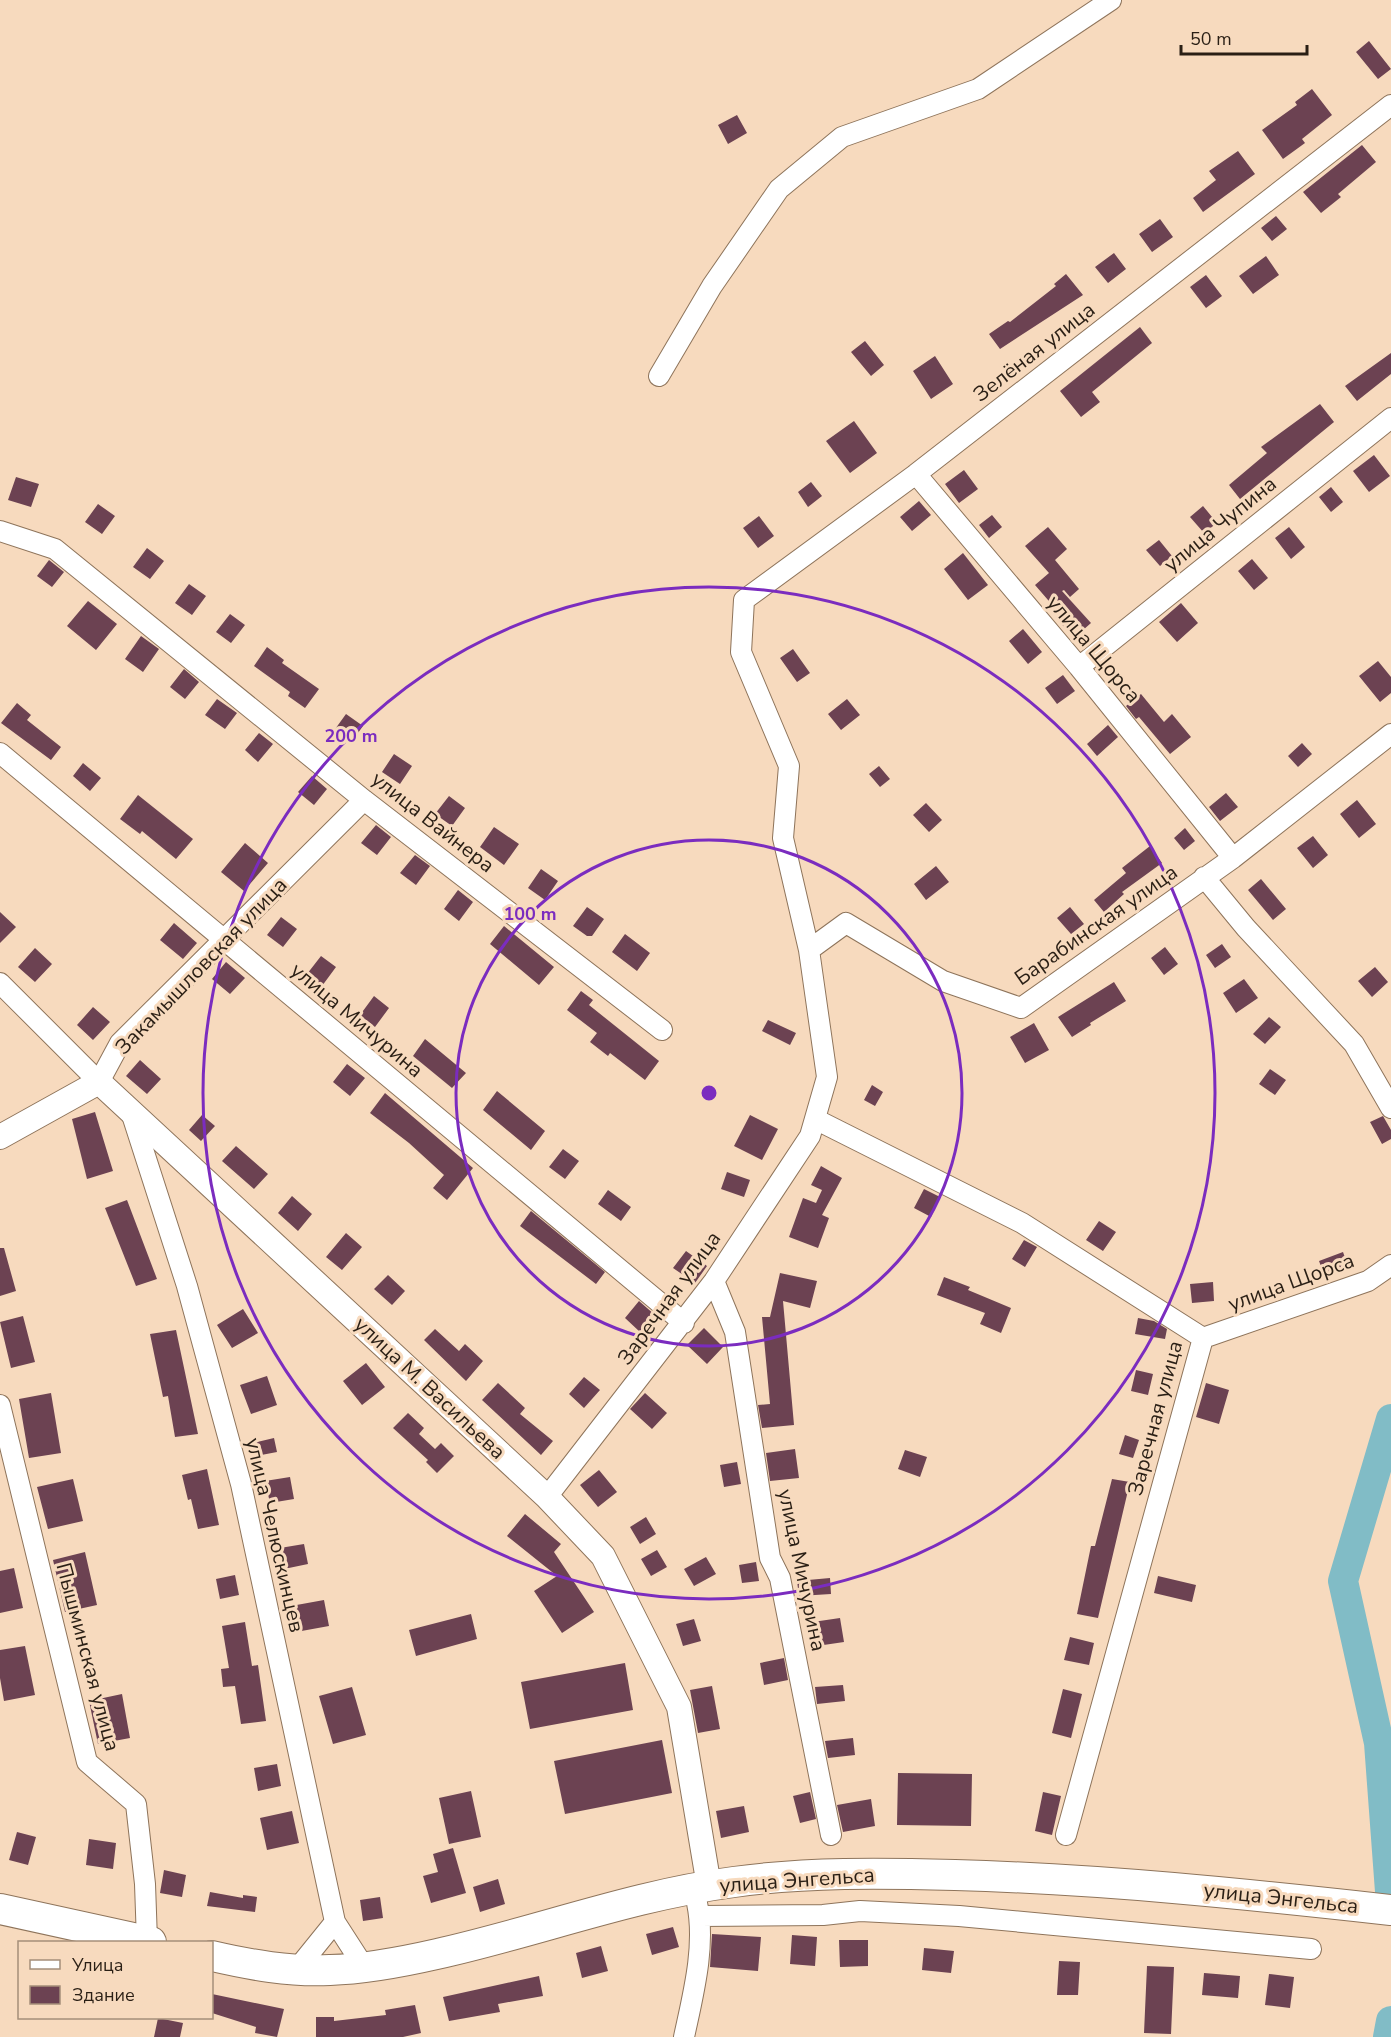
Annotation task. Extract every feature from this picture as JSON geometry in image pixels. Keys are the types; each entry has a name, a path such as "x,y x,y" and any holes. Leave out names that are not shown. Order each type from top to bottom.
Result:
{"main road":[{"name":"улица Энгельса","path":"213,1956 260,1966 297,1970 364,1967 816,1874 1056,1878 1391,1910"},
{"path":"0,1909 144,1941"}],"street":[{"path":"659,376 712,286 779,189 842,137 978,89 1111,0"},
{"name":"Зелёная улица","path":"741,652 744,600 916,474 1391,105"},
{"name":"улица Чупина","path":"1079,668 1391,418"},
{"name":"улица Щорса","path":"916,474 1079,668 1233,858"},
{"name":"улица Вайнера","path":"0,531 55,549 364,800 662,1030"},
{"name":"Заречная улица","path":"547,1497 684,1323 714,1281 810,1136 827,1077 809,950 783,838 789,766 741,652"},
{"name":"Барабинская улица","path":"809,950 846,923 943,981 1021,1008 1233,858 1391,734"},
{"name":"улица Мичурина","path":"0,753 684,1323"},
{"name":"Закамышловская улица","path":"99,1082 120,1043 364,800"},
{"path":"1204,877 1246,928 1354,1044 1391,1108"},
{"name":"улица М. Васильева","path":"0,983 99,1082 547,1497 603,1556 679,1707 701,1897"},
{"path":"0,1137 99,1082"},
{"name":"улица Челюскинцев","path":"132,1112 187,1286 240,1484 335,1923 364,1967"},
{"name":"Заречная улица","path":"814,1119 1022,1223 1203,1338 1066,1834"},
{"name":"улица Щорса","path":"1203,1338 1368,1281 1391,1265"},
{"name":"улица Мичурина","path":"714,1281 735,1332 770,1558 780,1578 831,1835"},
{"name":"Пышминская улица","path":"0,1405 87,1762 136,1804 149,1941"},
{"path":"684,2037 696,1980 701,1897 823,1915 860,1911 937,1915 1311,1949"},
{"path":"297,1970 335,1923"}],"building":[{"path":"1369,41 1391,69 1378,79 1356,52"},
{"path":"1312,89 1332,115 1302,139 1305,143 1283,159 1262,130 1297,105 1295,102"},
{"path":"737,115 747,133 728,144 718,125"},
{"path":"1362,145 1376,162 1338,194 1341,197 1321,213 1303,192"},
{"path":"1238,151 1255,174 1203,212 1193,198 1216,180 1209,171"},
{"path":"1276,216 1287,229 1272,241 1261,228"},
{"path":"1160,219 1173,237 1152,252 1139,234"},
{"path":"1114,253 1126,269 1108,283 1095,267"},
{"path":"1266,256 1279,275 1253,294 1239,276"},
{"path":"1066,274 1083,295 1000,349 989,334 1008,321 1010,322 1056,286 1054,284"},
{"path":"1206,275 1222,296 1206,308 1190,287"},
{"path":"1140,327 1152,343 1092,392 1100,402 1081,417 1060,391"},
{"path":"865,341 884,365 871,376 851,352"},
{"path":"1391,353 1391,374 1357,401 1345,386"},
{"path":"935,356 953,384 931,399 913,371"},
{"path":"1320,404 1334,422 1240,499 1229,485 1267,453 1261,447"},
{"path":"854,421 877,453 850,473 826,441"},
{"path":"1374,455 1390,476 1369,492 1353,471"},
{"path":"964,470 978,489 959,503 945,484"},
{"path":"16,477 39,484 31,507 8,500"},
{"path":"811,482 822,496 808,507 798,492"},
{"path":"1331,487 1343,502 1331,512 1319,497"},
{"path":"919,501 931,515 912,531 900,517"},
{"path":"98,504 115,516 102,534 85,522"},
{"path":"1203,506 1217,523 1204,533 1190,517"},
{"path":"992,515 1002,527 989,538 979,525"},
{"path":"759,516 774,536 758,548 743,528"},
{"path":"1048,527 1067,549 1055,560 1079,589 1070,597 1064,590 1062,591 1091,623 1074,638 1057,619 1061,615 1035,585 1049,573 1025,546"},
{"path":"1289,527 1305,547 1291,559 1275,538"},
{"path":"1159,540 1172,556 1160,566 1146,550"},
{"path":"147,548 164,561 150,579 133,567"},
{"path":"963,553 988,585 968,600 944,569"},
{"path":"1252,559 1268,578 1254,590 1238,571"},
{"path":"49,560 64,572 52,587 37,576"},
{"path":"189,584 206,596 192,615 175,603"},
{"path":"88,601 117,624 96,650 67,626"},
{"path":"1181,603 1198,623 1177,642 1159,622"},
{"path":"230,614 245,625 231,643 216,632"},
{"path":"1023,629 1042,652 1028,664 1009,641"},
{"path":"141,636 159,649 143,672 125,659"},
{"path":"267,647 284,660 282,663 319,689 305,708 288,696 290,692 254,666"},
{"path":"793,649 810,673 797,682 780,658"},
{"path":"1378,661 1391,677 1391,693 1380,702 1359,676"},
{"path":"184,669 199,682 185,699 170,687"},
{"path":"1063,675 1075,691 1057,704 1045,688"},
{"path":"1141,694 1164,722 1172,714 1191,737 1170,754 1139,717 1136,719 1126,706"},
{"path":"217,699 237,713 225,729 205,715"},
{"path":"847,699 860,715 841,730 828,714"},
{"path":"17,703 31,715 27,720 61,747 51,760 1,723"},
{"path":"346,714 363,726 350,744 333,732"},
{"path":"1108,725 1118,737 1097,756 1087,744"},
{"path":"259,733 273,744 258,762 245,750"},
{"path":"1302,743 1312,754 1298,767 1288,756"},
{"path":"394,754 412,766 400,784 382,772"},
{"path":"83,763 101,778 90,791 73,776"},
{"path":"879,766 890,779 880,787 869,774"},
{"path":"312,776 327,789 314,805 298,792"},
{"path":"1226,793 1238,807 1220,821 1209,807"},
{"path":"138,795 193,839 176,859 142,831 140,834 120,819"},
{"path":"449,796 465,808 452,826 435,814"},
{"path":"1357,800 1376,824 1359,838 1340,814"},
{"path":"926,803 942,820 929,832 913,815"},
{"path":"376,825 391,837 377,855 361,843"},
{"path":"494,827 519,844 504,865 480,847"},
{"path":"1185,828 1195,841 1184,850 1174,838"},
{"path":"1313,836 1328,855 1313,868 1297,848"},
{"path":"245,843 268,863 244,891 221,872"},
{"path":"1150,846 1162,863 1122,892 1124,894 1104,912 1094,900 1126,873 1122,868"},
{"path":"415,855 430,866 416,885 400,873"},
{"path":"936,866 949,882 926,900 914,884"},
{"path":"541,869 558,881 545,900 528,888"},
{"path":"1261,879 1286,909 1273,920 1248,890"},
{"path":"458,890 473,902 459,921 444,909"},
{"path":"587,907 604,919 592,936 587,936 573,926"},
{"path":"1070,907 1084,924 1071,934 1057,918"},
{"path":"0,912 16,927 0,943"},
{"path":"281,917 297,929 283,947 267,935"},
{"path":"174,923 197,943 183,959 160,940"},
{"path":"504,926 554,967 539,985 490,944"},
{"path":"625,934 650,953 637,971 612,952"},
{"path":"1222,944 1231,957 1215,968 1206,955"},
{"path":"1165,947 1178,964 1164,975 1151,958"},
{"path":"35,948 52,964 35,982 18,967"},
{"path":"321,956 336,967 322,986 307,974"},
{"path":"226,962 245,978 230,994 212,979"},
{"path":"1375,967 1388,982 1372,997 1358,981"},
{"path":"1244,979 1258,998 1236,1013 1223,993"},
{"path":"1114,982 1126,1001 1072,1037 1058,1017"},
{"path":"581,991 593,1000 589,1005 659,1061 645,1080 610,1053 608,1056 590,1042 597,1033 567,1010"},
{"path":"374,996 389,1008 375,1027 360,1015"},
{"path":"93,1007 110,1022 93,1040 77,1025"},
{"path":"1269,1017 1281,1027 1265,1044 1253,1034"},
{"path":"768,1020 796,1033 790,1045 762,1031"},
{"path":"1034,1023 1049,1050 1025,1063 1010,1037"},
{"path":"425,1039 466,1073 452,1088 413,1056"},
{"path":"140,1060 161,1079 147,1094 126,1076"},
{"path":"347,1064 365,1078 350,1096 333,1082"},
{"path":"1270,1069 1286,1080 1275,1095 1259,1084"},
{"path":"872,1085 883,1092 875,1106 864,1100"},
{"path":"497,1091 545,1131 531,1150 483,1110"},
{"path":"385,1093 473,1168 447,1200 433,1188 444,1175 409,1143 370,1113"},
{"path":"95,1112 113,1171 87,1179 72,1119"},
{"path":"202,1115 215,1126 201,1141 189,1130"},
{"path":"750,1115 778,1129 762,1160 734,1146"},
{"path":"1383,1116 1391,1130 1391,1139 1382,1144 1370,1122"},
{"path":"236,1146 268,1174 254,1189 222,1161"},
{"path":"563,1149 579,1161 565,1179 549,1167"},
{"path":"821,1166 842,1178 822,1215 829,1218 818,1248 789,1237 803,1198 816,1203 822,1190 811,1185"},
{"path":"727,1172 750,1180 744,1197 721,1189"},
{"path":"924,1189 940,1197 931,1217 914,1208"},
{"path":"608,1190 631,1207 621,1221 598,1204"},
{"path":"292,1196 312,1214 298,1231 278,1213"},
{"path":"127,1200 157,1279 136,1286 105,1208"},
{"path":"531,1211 605,1272 596,1284 520,1226"},
{"path":"1099,1221 1116,1232 1103,1251 1086,1240"},
{"path":"346,1233 362,1247 342,1270 326,1257"},
{"path":"1024,1240 1037,1247 1025,1267 1012,1259"},
{"path":"0,1248 4,1248 16,1291 0,1296"},
{"path":"686,1251 707,1266 695,1283 673,1268"},
{"path":"1343,1252 1349,1269 1325,1277 1319,1261"},
{"path":"780,1273 817,1281 810,1308 783,1301 794,1425 762,1428 758,1405 770,1404 762,1317 770,1317"},
{"path":"388,1275 405,1291 392,1305 374,1289"},
{"path":"944,1277 970,1287 968,1290 1011,1308 1001,1333 980,1324 985,1313 937,1295"},
{"path":"1213,1282 1214,1301 1192,1303 1190,1284"},
{"path":"639,1301 655,1315 640,1332 625,1318"},
{"path":"243,1309 258,1333 232,1348 217,1325"},
{"path":"23,1316 35,1362 11,1368 0,1322"},
{"path":"1138,1318 1154,1321 1167,1329 1165,1339 1135,1334"},
{"path":"704,1328 723,1347 707,1364 687,1345"},
{"path":"435,1329 459,1351 465,1344 483,1361 466,1381 424,1340"},
{"path":"176,1330 198,1434 175,1437 168,1396 163,1397 150,1334"},
{"path":"366,1363 385,1387 362,1405 343,1381"},
{"path":"1136,1370 1153,1374 1148,1395 1131,1391"},
{"path":"267,1376 277,1405 251,1414 240,1385"},
{"path":"584,1377 600,1390 584,1408 569,1394"},
{"path":"498,1383 525,1408 520,1414 553,1441 541,1455 482,1400"},
{"path":"1206,1383 1229,1390 1219,1424 1196,1417"},
{"path":"51,1393 61,1453 29,1458 19,1399"},
{"path":"645,1393 667,1413 652,1429 630,1409"},
{"path":"408,1413 424,1428 419,1434 435,1449 441,1443 454,1456 437,1473 426,1462 428,1460 393,1428"},
{"path":"1125,1435 1139,1440 1133,1458 1119,1454"},
{"path":"274,1438 277,1452 256,1456 253,1443"},
{"path":"795,1449 799,1478 770,1481 766,1453"},
{"path":"905,1450 927,1457 920,1477 898,1469"},
{"path":"737,1462 741,1484 724,1487 720,1465"},
{"path":"207,1469 219,1525 198,1529 191,1499 188,1500 182,1475"},
{"path":"599,1470 617,1492 598,1507 580,1485"},
{"path":"290,1477 294,1499 270,1503 265,1481"},
{"path":"73,1479 83,1521 48,1529 37,1487"},
{"path":"1112,1479 1130,1482 1098,1618 1077,1614 1091,1546 1095,1546"},
{"path":"525,1514 561,1544 554,1552 594,1612 562,1633 534,1591 557,1576 507,1536"},
{"path":"646,1517 656,1534 640,1544 630,1527"},
{"path":"304,1544 308,1564 284,1569 280,1548"},
{"path":"657,1550 667,1567 651,1576 641,1559"},
{"path":"85,1552 97,1605 65,1612 53,1560"},
{"path":"706,1557 716,1574 694,1586 684,1569"},
{"path":"756,1562 759,1581 742,1583 739,1565"},
{"path":"14,1568 23,1608 0,1613 0,1571"},
{"path":"235,1575 239,1595 220,1599 216,1579"},
{"path":"1158,1576 1196,1585 1192,1602 1154,1593"},
{"path":"830,1578 831,1594 799,1596 797,1581"},
{"path":"324,1600 329,1626 296,1632 291,1606"},
{"path":"471,1614 477,1639 416,1656 409,1630"},
{"path":"840,1618 844,1642 810,1647 806,1623"},
{"path":"694,1619 701,1641 683,1646 676,1624"},
{"path":"245,1622 252,1666 258,1665 266,1721 241,1724 235,1686 223,1687 221,1669 229,1668 222,1626"},
{"path":"1070,1637 1094,1643 1089,1665 1064,1660"},
{"path":"25,1646 35,1695 4,1701 0,1678 0,1650"},
{"path":"784,1658 788,1680 764,1685 760,1663"},
{"path":"625,1663 633,1710 530,1729 521,1682"},
{"path":"843,1685 845,1701 817,1704 815,1687"},
{"path":"712,1686 720,1729 698,1733 690,1690"},
{"path":"352,1687 366,1735 333,1744 319,1696"},
{"path":"1063,1689 1082,1694 1071,1738 1052,1733"},
{"path":"122,1694 130,1738 98,1744 89,1701"},
{"path":"853,1738 855,1755 828,1758 825,1741"},
{"path":"662,1740 672,1793 565,1814 554,1761"},
{"path":"277,1764 281,1786 258,1791 254,1768"},
{"path":"898,1773 972,1774 971,1826 897,1825"},
{"path":"471,1791 481,1837 449,1844 439,1798"},
{"path":"810,1792 816,1819 800,1823 793,1796"},
{"path":"1043,1792 1061,1796 1052,1835 1035,1831"},
{"path":"871,1799 875,1826 843,1832 837,1805"},
{"path":"744,1806 749,1832 721,1838 716,1811"},
{"path":"292,1811 299,1843 267,1850 260,1818"},
{"path":"17,1832 36,1837 28,1865 9,1860"},
{"path":"89,1839 116,1843 113,1869 86,1865"},
{"path":"453,1848 466,1893 431,1903 423,1876 438,1872 433,1854"},
{"path":"164,1870 186,1875 182,1897 160,1893"},
{"path":"498,1879 505,1904 480,1912 473,1887"},
{"path":"210,1892 243,1898 243,1895 257,1897 255,1912 207,1906"},
{"path":"380,1897 383,1918 363,1921 360,1900"},
{"path":"673,1927 679,1947 652,1955 646,1934"},
{"path":"712,1934 761,1937 758,1971 710,1967"},
{"path":"792,1935 817,1937 815,1966 790,1964"},
{"path":"839,1940 868,1940 868,1966 840,1967"},
{"path":"601,1946 608,1971 582,1978 576,1953"},
{"path":"924,1948 954,1951 951,1973 922,1970"},
{"path":"1059,1961 1080,1962 1078,1995 1057,1995"},
{"path":"1147,1966 1174,1967 1171,2034 1144,2033"},
{"path":"1204,1973 1240,1976 1238,1998 1202,1995"},
{"path":"1269,1974 1294,1977 1290,2008 1265,2005"},
{"path":"539,1976 543,1996 498,2004 500,2012 449,2021 443,1997"},
{"path":"213,1994 284,2009 277,2037 255,2033 256,2027 213,2013"},
{"path":"415,2005 421,2033 403,2037 316,2037 316,2017 334,2017 334,2021 386,2015 385,2010"},
{"path":"158,2019 183,2023 180,2037 154,2037"}],"waterway":[{"path":"1391,1419 1343,1581 1379,1743 1391,1905"},
{"path":"1388,2037 1391,2021"}]}
